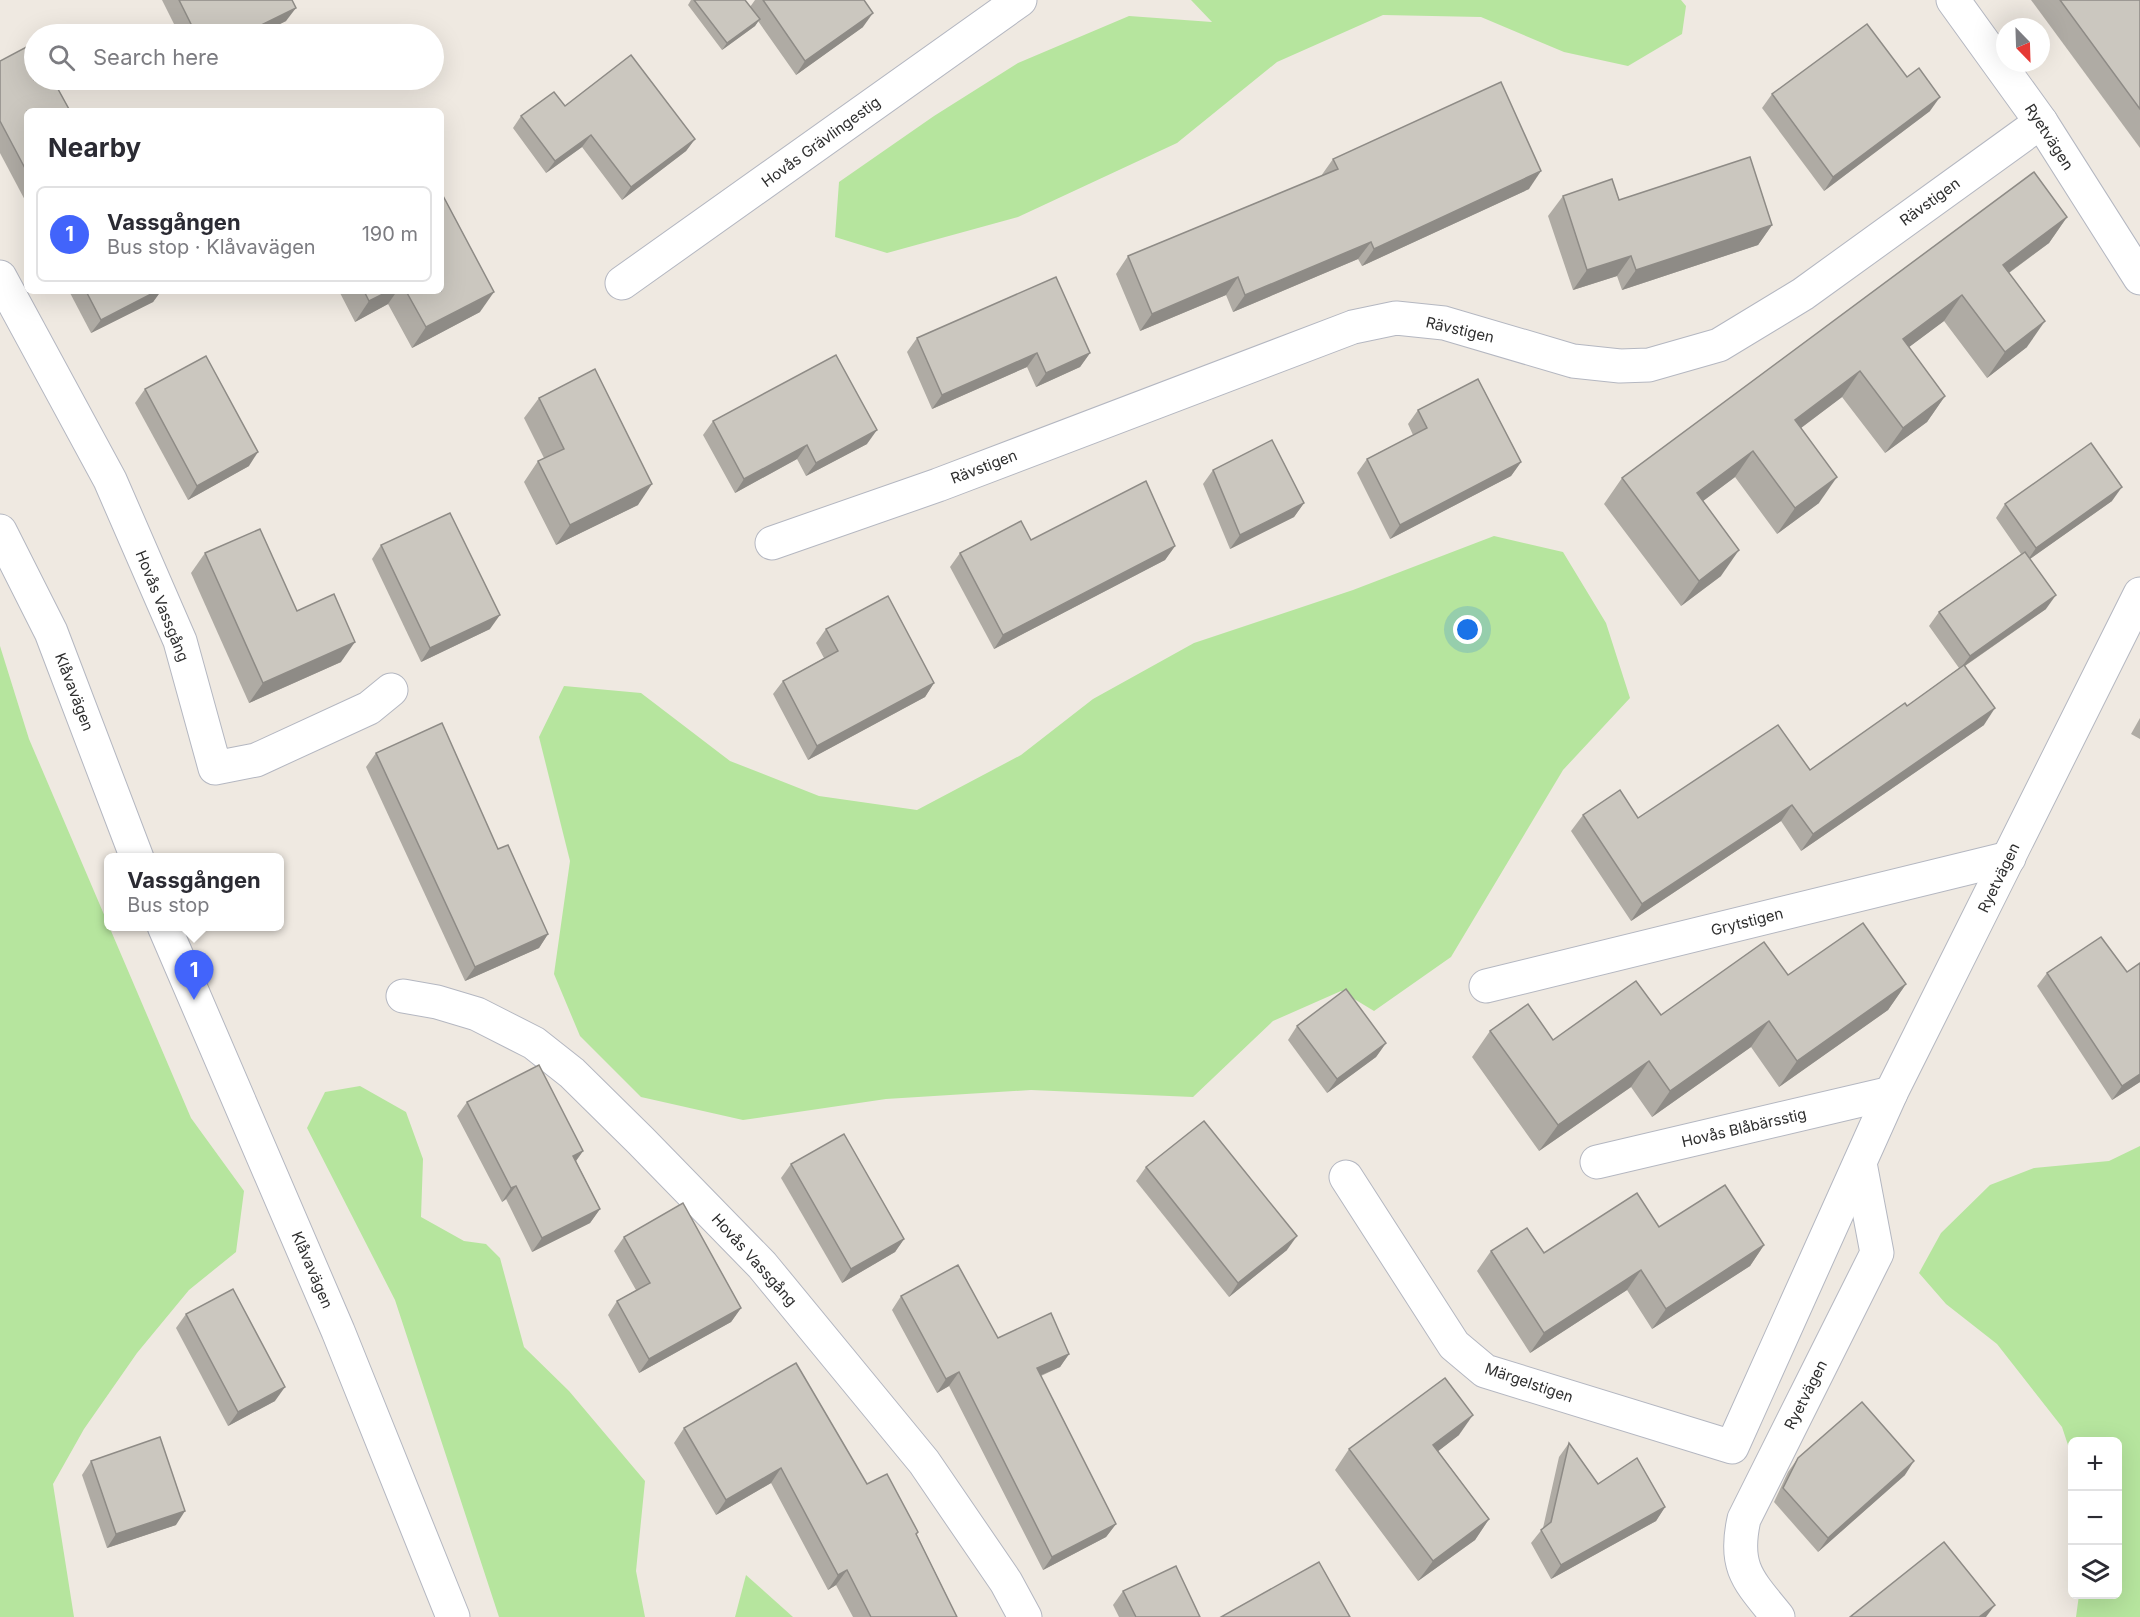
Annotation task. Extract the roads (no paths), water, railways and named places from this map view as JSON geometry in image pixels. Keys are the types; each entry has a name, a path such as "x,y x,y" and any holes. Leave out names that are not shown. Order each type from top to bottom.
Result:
{"street":[{"name":"Hovås Grävlingestig","path":"622,283 1020,0"},
{"name":"Ryetvägen","path":"1953,0 2041,122 2140,278"},
{"name":"Rävstigen","path":"772,543 938,485 1353,327 1396,318 1444,323 1573,362 1620,366 1649,365 1719,345 1803,294 2041,122"},
{"name":"Hovås Vassgång","path":"0,277 110,480 180,641 215,768 256,760 369,708 392,690"},
{"name":"Klåvavägen","path":"0,531 51,632 135,853"},
{"name":"Ryetvägen","path":"1732,1447 1891,1094 2140,594"},
{"name":"Grytstigen","path":"1486,986 2009,858"},
{"name":"Klåvavägen","path":"166,931 334,1320 453,1617"},
{"name":"Hovås Vassgång","path":"403,996 437,1002 477,1014 534,1043 572,1073 641,1141 762,1264 913,1449 1006,1582 1025,1617"},
{"name":"Hovås Blåbärsstig","path":"1597,1162 1891,1094"},
{"name":"Ryetvägen","path":"1778,1617 1743,1571 1739,1543 1744,1520 1877,1253 1860,1163"},
{"name":"Märgelstigen","path":"1346,1177 1454,1345 1485,1371 1732,1447"}],"place":[{"name":"Vassgången","path":"194,1000"}]}
